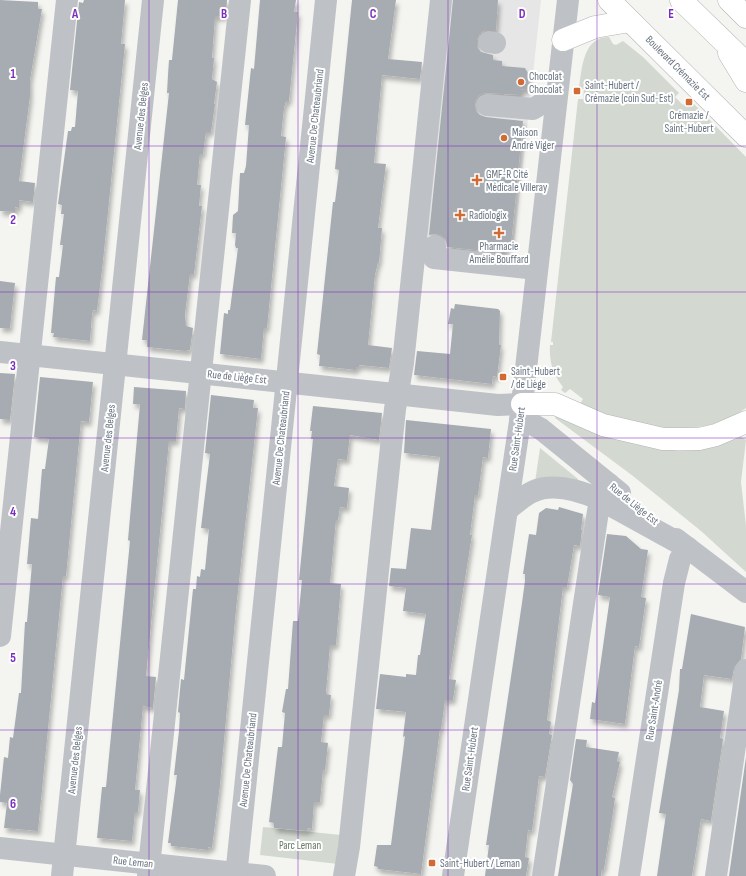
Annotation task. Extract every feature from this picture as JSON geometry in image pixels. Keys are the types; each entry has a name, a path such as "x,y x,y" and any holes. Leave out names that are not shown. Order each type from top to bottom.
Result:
{"main road":[{"name":"Boulevard Crémazie Est","path":"609,0 746,136"},
{"path":"681,0 746,62"},
{"path":"729,0 746,17"},
{"path":"736,0 746,7"},
{"path":"563,40 595,27 630,21"},
{"path":"716,33 746,81"},
{"path":"521,412 555,404 603,425 663,438 699,439 716,435 746,422"}],"street":[{"path":"0,636 67,0"},
{"name":"Avenue des Belges","path":"62,876 153,0"},
{"path":"149,870 240,0"},
{"name":"Avenue De Chateaubriand","path":"236,874 326,0"},
{"path":"344,876 350,839 395,409 403,363 441,0"},
{"name":"Rue Saint-Hubert","path":"453,876 521,412 536,269 568,0"},
{"path":"487,105 532,109 546,101 555,111"},
{"path":"435,246 434,258 536,269"},
{"name":"Rue de Liège Est","path":"0,352 398,393 498,405 521,412 530,423 542,429 605,492 688,548 746,592"},
{"path":"506,510 530,493 545,488 566,490 590,496 605,492"},
{"path":"543,876 598,511 605,492"},
{"name":"Rue Saint-André","path":"629,876 674,582 680,559 688,548"},
{"path":"716,876 741,732 746,670"},
{"name":"Rue Leman","path":"0,848 65,854 149,870 265,876"}],"shaded area":[{"path":"447,0 541,0 511,274 421,264"}],"green space":[{"path":"609,37 613,44 616,45 623,41 643,57 679,93 675,97 683,105 687,102 691,105 693,103 746,157 746,408 728,419 707,425 686,428 663,428 641,425 599,412 580,404 583,399 570,389 565,393 561,390 563,387 554,372 551,362 550,345 553,345 553,342 551,342 578,99 583,99 584,89 579,88 581,72 585,55 589,48 600,38"},
{"path":"556,416 651,445 678,451 698,450 741,437 746,440 741,482 746,526 746,572 701,531 633,476 555,418"},
{"path":"540,448 578,479 577,483 535,482"},
{"name":"Parc Leman","path":"263,827 341,835 338,864 260,855"}],"building":[{"path":"0,0 38,2 38,9 42,9 30,80 30,96 19,181 35,183 33,202 19,200 19,208 15,207 15,212 0,211"},
{"path":"84,0 125,0 121,44 125,44 103,261 97,311 93,310 92,315 90,341 53,337 54,333 51,333 56,277 59,277 63,245 60,245 64,214 61,214 62,205 58,204 68,131 71,131 72,127 75,127 78,91 70,90 79,2 83,3"},
{"path":"178,0 227,0 226,16 215,17 212,79 217,82 211,132 206,132 203,154 200,154 197,185 201,185 199,206 202,206 194,274 190,274 185,314 186,326 193,328 190,350 185,351 147,347 147,340 142,340 169,93 167,93 169,60 172,60"},
{"path":"260,0 296,0 294,12 298,12 289,101 286,101 284,108 281,136 286,137 267,328 264,328 261,359 220,354 224,313 228,314 228,310 230,310 238,248 236,248 235,245 236,233 232,233 233,215 238,211 240,173 244,173 246,166 249,125 245,125 251,68 254,69"},
{"path":"352,0 396,0 388,59 422,62 420,79 382,75 374,163 386,164 378,228 382,228 379,263 378,262 375,275 368,345 392,348 389,368 359,365 359,367 356,367 356,370 319,366 320,355 317,354 333,202 335,202 339,170 335,169"},
{"path":"453,0 498,0 496,30 485,30 480,34 477,40 477,47 481,52 493,55 493,60 502,61 502,66 525,68 529,75 527,90 521,89 521,95 481,94 477,98 475,104 476,111 480,115 523,121 511,245 506,245 505,253 447,247 446,240 442,236 436,234 429,235"},
{"path":"0,281 15,283 10,328 0,328"},
{"path":"455,304 498,309 500,311 499,345 501,345 497,377 493,376 492,384 414,375 417,351 450,354 453,324 448,324 451,308 454,309"},
{"path":"0,373 15,374 10,420 0,419"},
{"path":"40,377 93,382 89,422 81,421 66,576 63,576 38,831 4,828 7,803 0,802 0,795 4,757 8,758 10,737 13,738 19,693 21,693 25,622 27,622 32,564 27,564 31,518 38,519 42,469 45,469 49,439 34,437"},
{"path":"134,387 186,391 185,409 179,408 176,441 169,441 146,676 156,677 153,708 143,706 135,790 140,790 138,812 135,812 132,841 97,838 102,787 106,787 130,541 128,540 140,404 133,404"},
{"path":"211,395 254,400 253,408 258,408 236,609 220,785 212,848 208,847 208,850 171,846 171,843 168,843 177,775 174,775 179,731 180,713 178,712 181,679 184,680 193,589 196,589 197,576 200,577 201,569 205,570 209,529 201,528 210,454 205,453"},
{"path":"313,406 382,413 379,440 350,435 347,460 338,459 334,486 349,488 347,508 340,507 338,520 336,520 330,583 341,584 336,645 330,645 326,692 326,694 331,695 329,715 324,715 321,742 328,743 325,771 323,770 320,802 314,802 312,829 308,828 307,831 274,828 274,823 269,822 278,747 282,747 285,713 282,712 286,689 288,689 293,621 298,621 302,580 299,580 313,439 311,439 312,431 310,431"},
{"path":"406,420 491,429 488,458 483,457 478,495 475,495 470,535 472,535 449,679 456,680 453,700 445,700 421,874 378,869 378,867 374,866 377,845 391,845 405,736 403,737 406,712 376,709 380,674 406,677 406,674 416,675 418,655 420,655 426,614 403,611 406,588 389,586 391,568 406,569 411,528 431,530 440,457 404,453"},
{"path":"559,507 583,514 582,530 580,546 574,545 567,587 563,587 547,720 551,722 549,734 552,735 545,777 539,776 532,831 528,830 525,857 529,858 526,876 485,876 489,845 486,845 522,603 525,581 525,574 523,574 529,534 536,535 539,513 546,508 558,510"},
{"path":"607,534 626,536 641,549 648,550 641,597 646,598 639,647 635,646 625,724 590,719 592,702 595,703 610,597 598,595"},
{"path":"691,614 745,627 741,659 734,668 732,679 704,675 700,707 724,711 720,738 723,739 711,821 701,819 692,876 657,876 666,814 659,813 679,690 680,669 682,669"},
{"path":"576,739 587,740 586,747 619,752 617,761 620,762 612,797 615,798 612,819 604,869 602,869 601,876 558,876 573,784 570,780"},
{"path":"746,757 746,876 729,876"}],"place":[{"name":"Chocolat Chocolat","path":"521,82"},
{"name":"Saint-Hubert / Crémazie (coin Sud-Est)","path":"577,91"},
{"name":"Crémazie / Saint-Hubert","path":"689,102"},
{"name":"Maison André Viger","path":"504,138"},
{"name":"GMF-R Cité Médicale Villeray","path":"477,180"},
{"name":"Radiologix","path":"460,215"},
{"name":"Pharmacie Amélie Bouffard","path":"499,233"},
{"name":"Saint-Hubert / de Liège","path":"503,377"},
{"name":"Saint-Hubert / Leman","path":"432,863"}]}
